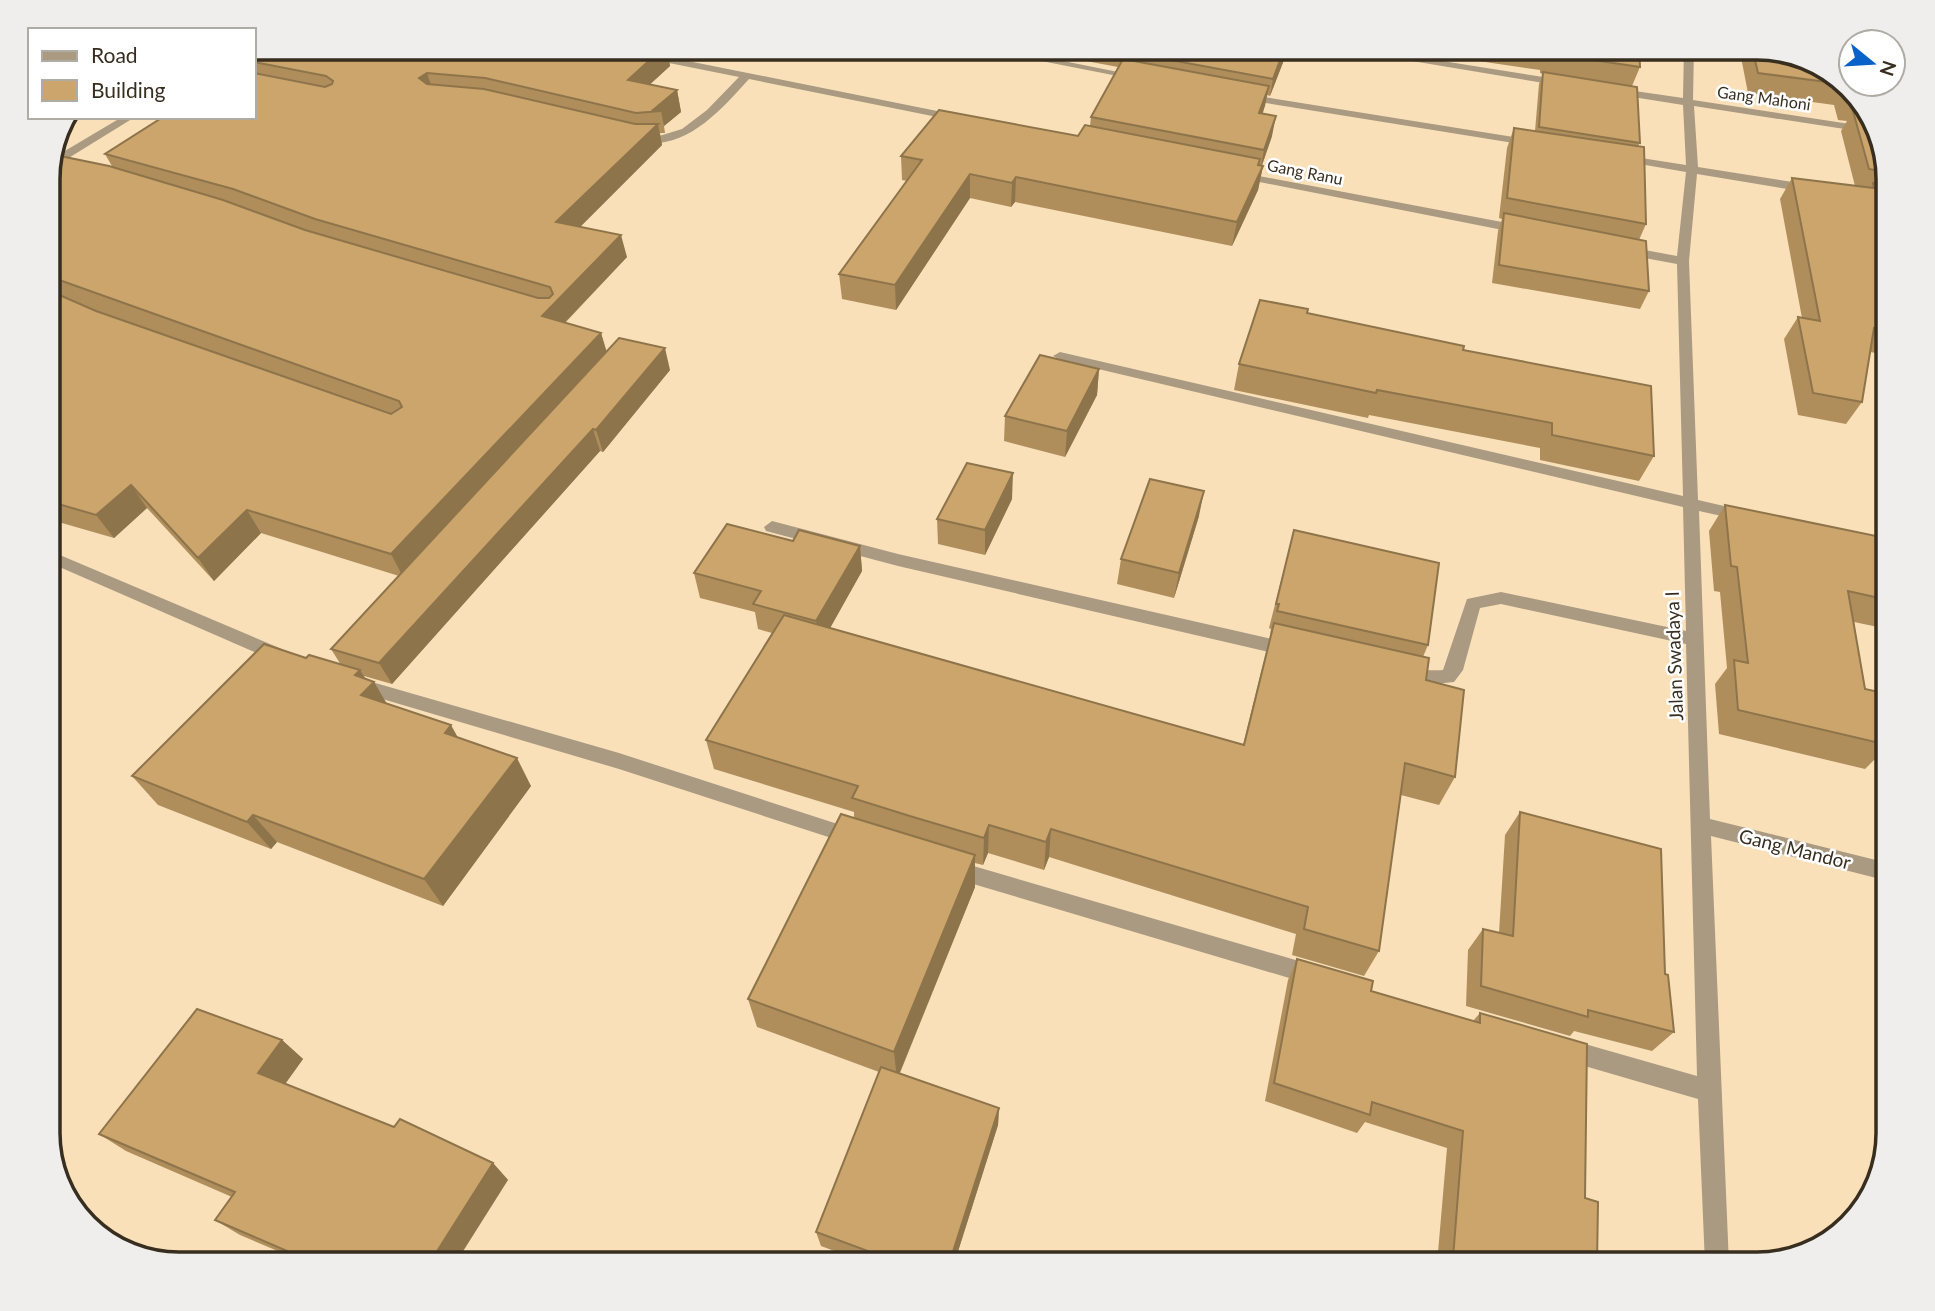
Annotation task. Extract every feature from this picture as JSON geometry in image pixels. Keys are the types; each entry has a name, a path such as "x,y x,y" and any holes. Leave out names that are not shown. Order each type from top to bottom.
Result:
{"street":[{"path":"667,60 972,121"},
{"path":"1045,60 1151,80"},
{"path":"1416,60 1579,86"},
{"name":"Jalan Swadaya I","path":"1689,60 1692,169 1683,261 1693,639 1716,1252"},
{"path":"628,137 664,141 683,135 709,114 746,76"},
{"name":"Gang Mahoni","path":"1606,90 1864,129"},
{"path":"1231,95 1543,145"},
{"path":"62,161 127,119"},
{"path":"1611,156 1823,191"},
{"name":"Gang Ranu","path":"1225,172 1535,232"},
{"path":"1616,248 1683,261"},
{"path":"1060,356 1755,519"},
{"path":"772,527 898,560 1307,654"},
{"path":"60,562 301,664"},
{"path":"1388,673 1416,679 1448,677 1454,670 1473,603 1486,599 1502,598 1693,639"},
{"path":"340,679 619,761 876,845"},
{"name":"Gang Mandor","path":"1702,825 1876,870"},
{"path":"941,865 1338,982"},
{"path":"1550,1045 1709,1091"}],"building":[{"path":"256,60 650,60 628,80 677,90 653,110 661,111 636,113 485,78 427,73 419,78 427,84 484,89 635,124 658,124 556,222 621,235 542,316 601,333 391,554 247,510 198,558 131,485 96,515 60,504 60,295 96,311 391,414 402,407 399,401 60,280 60,171 63,157 109,166 223,200 305,230 538,298 549,298 553,294 550,287 315,219 233,189 105,154 160,119 256,119 256,73 325,87 333,81 326,76 256,62"},
{"path":"1122,60 1269,86 1259,113 1276,116 1264,150 1091,117"},
{"path":"1170,60 1280,60 1273,79"},
{"path":"1594,60 1640,60 1640,67"},
{"path":"1755,60 1795,66 1825,82 1758,73"},
{"path":"1543,72 1637,87 1640,143 1539,127"},
{"path":"939,110 1078,136 1085,125 1260,159 1258,165 1263,166 1237,222 1016,177 1012,183 970,174 895,285 839,274 922,160 901,156"},
{"path":"1853,111 1863,126 1871,148 1875,170 1869,169"},
{"path":"1514,128 1644,147 1646,224 1507,198"},
{"path":"1792,178 1874,188 1873,183 1876,183 1876,328 1862,402 1813,393 1798,317 1820,321"},
{"path":"1504,213 1646,241 1649,291 1499,265"},
{"path":"1260,300 1308,309 1307,313 1464,346 1463,350 1651,386 1654,456 1552,435 1552,423 1377,390 1376,393 1239,364"},
{"path":"619,338 665,348 596,430 593,429 379,663 331,649"},
{"path":"1040,355 1099,369 1067,431 1005,416"},
{"path":"967,463 1013,473 985,530 937,519"},
{"path":"1150,479 1204,491 1179,573 1121,559"},
{"path":"1725,505 1876,536 1876,597 1848,591 1865,689 1876,691 1876,742 1738,710 1734,660 1748,663 1737,567 1731,566"},
{"path":"727,524 793,541 799,530 860,546 816,621 753,604 761,591 694,573"},
{"path":"1294,530 1439,563 1428,645 1277,611 1279,604 1276,604"},
{"path":"784,615 1244,745 1274,623 1429,658 1426,680 1464,690 1455,777 1405,763 1379,951 1304,929 1308,907 1051,829 1046,842 989,825 984,838 852,798 858,786 706,740"},
{"path":"264,644 306,658 309,655 360,670 355,675 374,682 361,695 451,725 445,733 517,758 424,879 253,815 247,822 132,776"},
{"path":"1520,812 1661,849 1665,974 1668,975 1674,1032 1588,1010 1588,1017 1481,986 1483,929 1513,936"},
{"path":"841,814 975,855 894,1052 748,999"},
{"path":"1297,959 1373,981 1371,991 1480,1023 1480,1013 1587,1044 1585,1198 1598,1202 1597,1252 1453,1252 1463,1131 1372,1102 1370,1115 1274,1083"},
{"path":"197,1009 282,1040 258,1073 394,1127 400,1119 493,1163 437,1252 289,1252 215,1220 235,1192 99,1134"},
{"path":"881,1067 999,1108 953,1252 870,1252 816,1232"}]}
